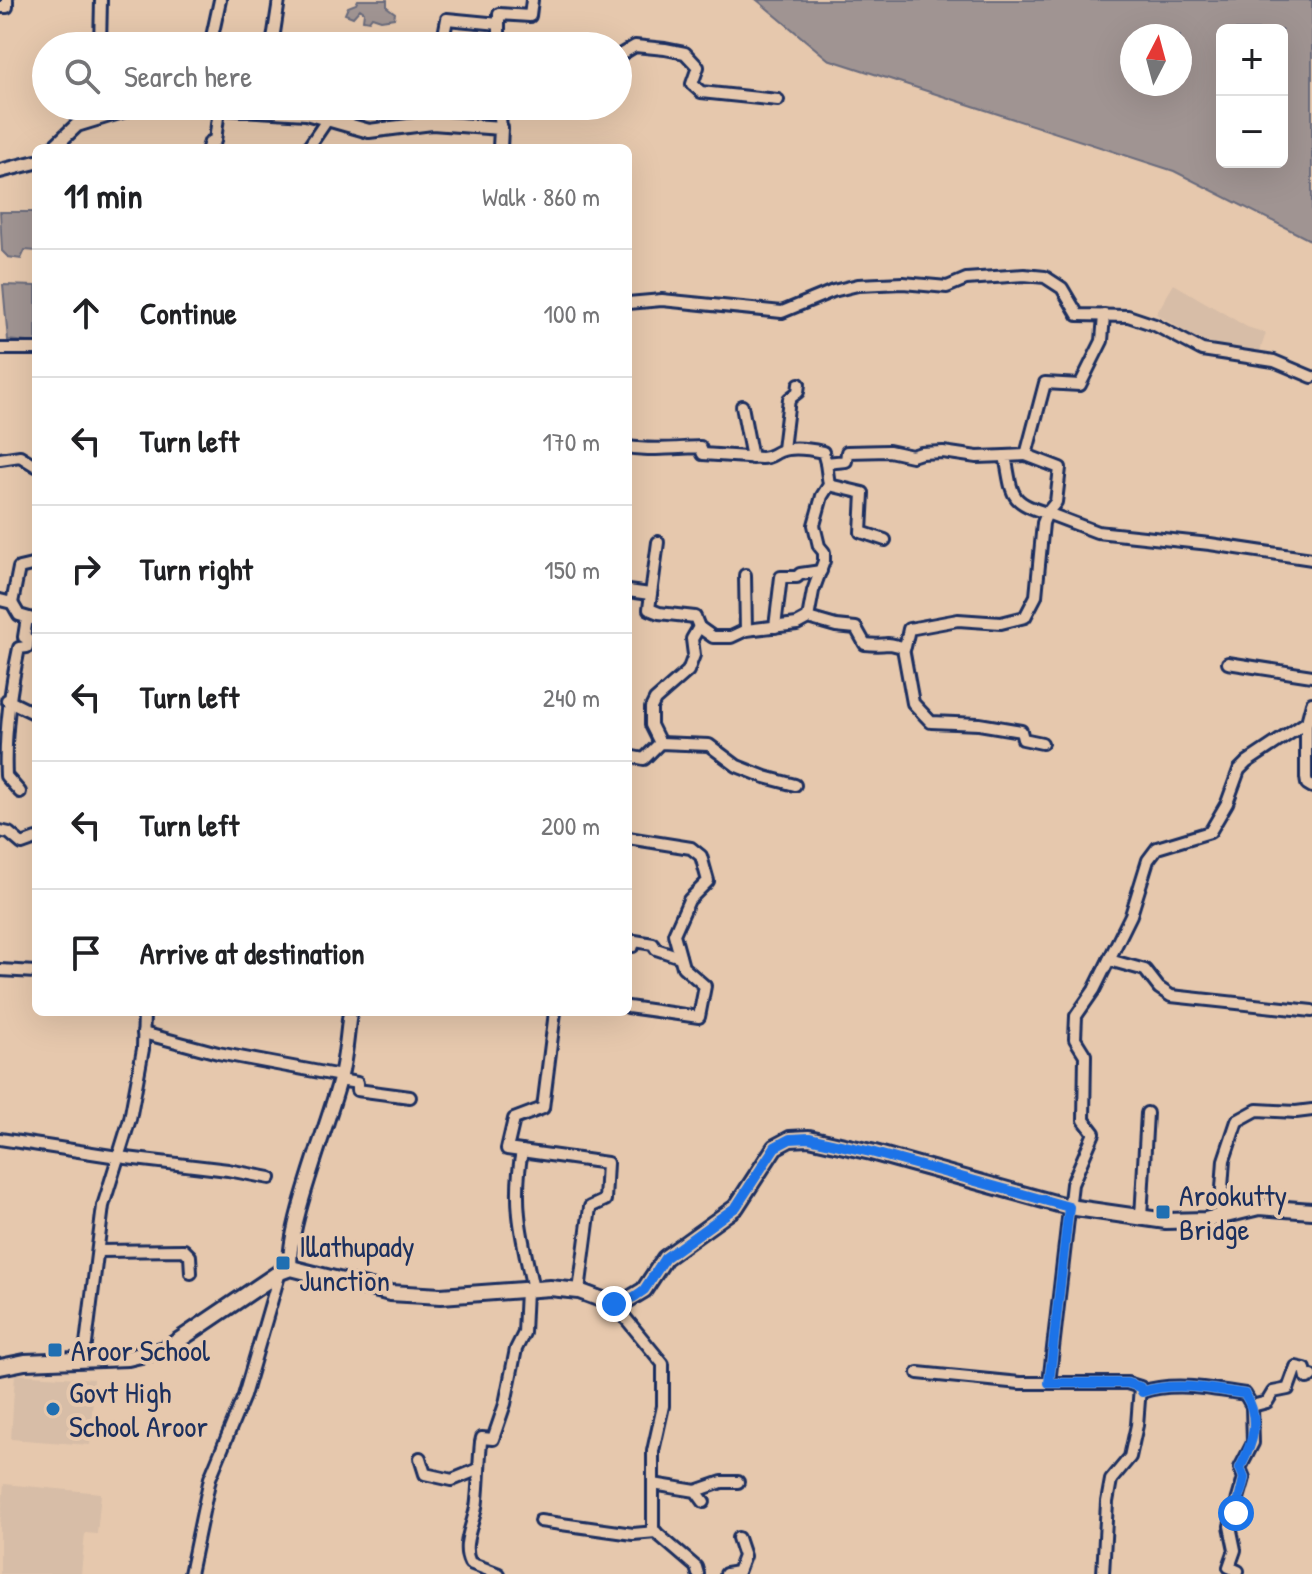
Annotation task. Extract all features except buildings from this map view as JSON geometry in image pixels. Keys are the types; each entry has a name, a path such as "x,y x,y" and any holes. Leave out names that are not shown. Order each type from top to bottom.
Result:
{"main road":[{"path":"0,1367 25,1362 128,1358 166,1349 286,1270 390,1293 441,1296 530,1289 579,1291 614,1304 644,1290 665,1258 736,1207 775,1147 790,1139 809,1138 871,1152 1069,1207 1166,1221 1205,1220 1259,1207 1312,1211"}],"street":[{"path":"0,7 7,7 7,0"},
{"path":"100,32 101,0"},
{"path":"213,32 220,0"},
{"path":"274,32 279,0"},
{"path":"499,32 499,14 530,16 532,0"},
{"path":"445,32 447,19 499,24"},
{"path":"632,48 685,53 698,67 692,84 701,92 778,100"},
{"path":"57,144 77,125 92,120"},
{"path":"209,144 215,141 218,120"},
{"path":"311,144 327,120 369,131 426,124 501,128"},
{"path":"426,120 426,124"},
{"path":"500,120 500,144"},
{"path":"0,171 32,163"},
{"path":"632,303 662,300 782,312 833,291 858,285 903,283 947,287 966,279 1024,275 1045,277 1062,288 1078,315 1128,316 1155,325 1202,350 1274,361 1312,377"},
{"path":"1026,455 1045,383 1080,385 1102,341 1104,315"},
{"path":"0,349 32,349"},
{"path":"783,449 789,399 798,392 799,384"},
{"path":"742,406 752,458"},
{"path":"632,448 649,450 700,447 703,454 752,458 770,458 783,449 823,452 829,485 822,496 814,525 819,546 824,552 808,618"},
{"path":"826,463 846,461 847,452 889,451 912,456 943,452 962,457 1026,455 1060,468 1056,502 1043,523 1036,596 1025,617 1001,623 958,620 909,629 903,648 913,703 931,722 979,724 1021,731 1023,739 1042,743"},
{"path":"0,459 20,456 32,464"},
{"path":"1005,456 1014,498 1024,507 1097,532 1312,559"},
{"path":"829,485 863,493 861,532 885,540"},
{"path":"658,542 649,609 695,617 699,627 713,637 731,637 746,630 797,624 808,618 856,628 865,644 888,644 903,648"},
{"path":"20,792 6,776 7,700 19,648 27,647 28,639 24,637 32,619 19,615 12,603 19,568 32,565"},
{"path":"775,627 781,577 821,571"},
{"path":"745,575 746,630"},
{"path":"632,592 650,594"},
{"path":"0,600 12,603"},
{"path":"660,743 651,725 651,708 655,700 688,671 694,655 692,639 699,627"},
{"path":"1228,663 1312,676"},
{"path":"7,700 32,712"},
{"path":"1312,703 1306,723 1306,778 1307,784 1312,787"},
{"path":"1049,1383 1072,1184 1094,1133 1084,1120 1085,1055 1075,1039 1076,1016 1094,990 1131,915 1148,860 1157,848 1210,832 1227,803 1239,770 1306,723"},
{"path":"632,757 644,759 660,743 709,745 737,766 795,785"},
{"path":"0,831 9,833 22,844 32,840"},
{"path":"632,839 691,848 701,856 708,881 689,900 674,934 683,967 705,986 699,1017 632,1008"},
{"path":"632,946 635,941 653,944 656,949 680,957"},
{"path":"1109,960 1145,970 1159,988 1171,996 1312,1011"},
{"path":"0,970 32,972"},
{"path":"76,1360 86,1344 103,1206 130,1119 144,1016"},
{"path":"190,1574 210,1478 244,1396 290,1260 299,1216 340,1078 349,1016"},
{"path":"554,1016 543,1108 514,1119 507,1149 607,1163 605,1200 590,1207 579,1291"},
{"path":"143,1033 218,1053 340,1078 357,1083 357,1090 410,1097"},
{"path":"1220,1216 1224,1160 1237,1121 1257,1110 1312,1110"},
{"path":"1141,1217 1147,1113"},
{"path":"0,1139 270,1178"},
{"path":"499,1574 470,1563 466,1555 477,1503 482,1438 493,1439 505,1404 516,1349 524,1333 530,1289 518,1224 517,1179 522,1151"},
{"path":"98,1251 184,1250 190,1256 191,1273"},
{"path":"614,1304 663,1364 663,1406 653,1451 653,1530 696,1567 698,1574"},
{"path":"1252,1406 1267,1402 1273,1392 1288,1389 1296,1367 1305,1369 1307,1378 1312,1376"},
{"path":"918,1373 1020,1383 1127,1383 1140,1387 1142,1392 1130,1457 1111,1480 1103,1574"},
{"path":"1142,1392 1154,1387 1210,1389 1245,1394 1252,1406 1253,1443 1240,1468 1244,1478 1230,1526 1235,1550 1229,1567 1238,1571 1237,1574"},
{"path":"420,1458 425,1474 452,1480 479,1469"},
{"path":"653,1484 696,1491 722,1482 738,1482"},
{"path":"696,1491 704,1502"},
{"path":"540,1521 633,1534 656,1532"},
{"path":"726,1574 738,1572 744,1556 738,1538"}],"shaded area":[{"path":"358,0 387,0 387,7 395,13 394,18 381,20 372,17 369,21 363,20 364,12 360,9 353,17 345,14 348,7"},
{"path":"757,0 1312,0 1312,241 1174,171 828,59"},
{"path":"0,212 32,212 32,251 25,250 21,259 8,257 2,251"},
{"path":"1174,284 1247,327 1266,333 1260,351 1218,351 1156,314"},
{"path":"3,285 32,286 32,343 8,340"},
{"name":"Govt High School Aroor","path":"15,1374 94,1379 90,1445 11,1439"},
{"path":"4,1484 101,1493 97,1534 85,1533 81,1574 0,1574"}],"place":[{"name":"Arookutty Bridge","path":"1163,1212"},
{"name":"Illathupady Junction","path":"283,1263"},
{"name":"Aroor School","path":"55,1350"},
{"name":"Govt High School Aroor","path":"53,1409"}],"route":[{"path":"614,1304 624,1302 644,1290 665,1258 736,1207 775,1147 790,1139 809,1138 871,1152 1069,1207 1049,1383 1127,1383 1140,1387 1142,1392 1154,1387 1245,1394 1252,1406 1253,1443 1240,1468 1244,1478 1236,1513"}]}
